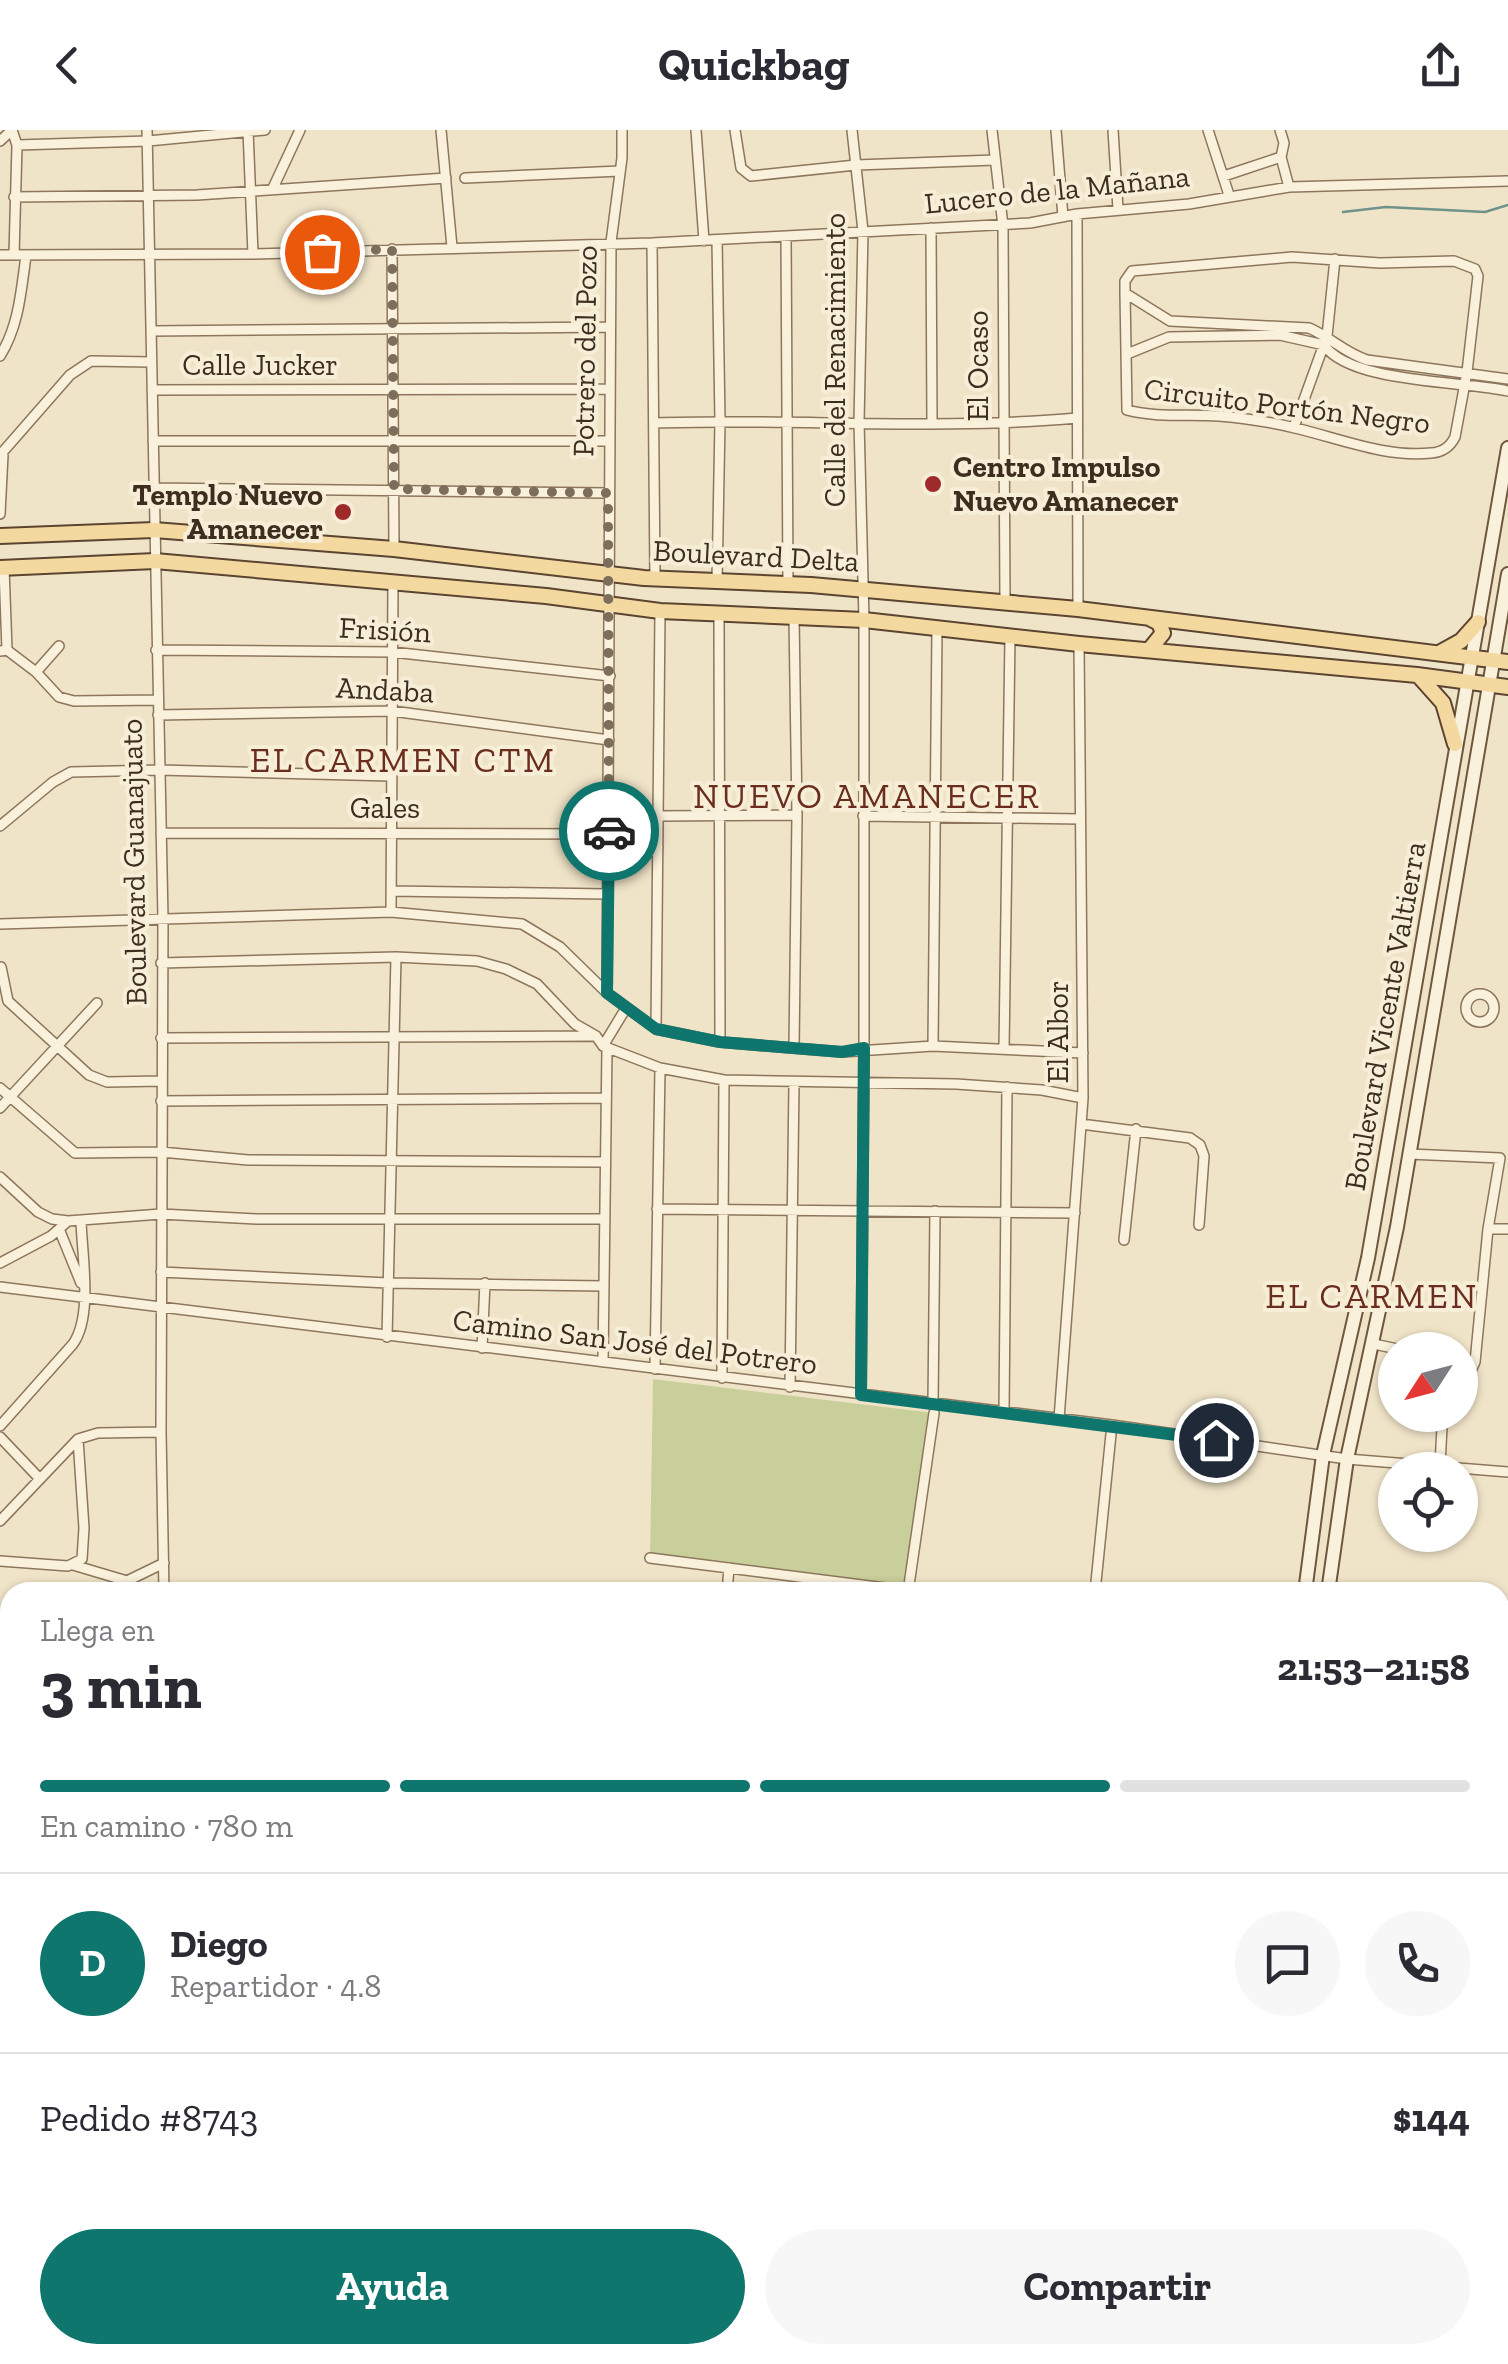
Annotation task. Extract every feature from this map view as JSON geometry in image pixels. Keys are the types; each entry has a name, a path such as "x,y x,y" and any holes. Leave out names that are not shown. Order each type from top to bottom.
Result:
{"main road":[{"name":"Boulevard Vicente Valtierra","path":"1306,1582 1323,1455 1368,1258 1508,448"},
{"name":"Boulevard Delta","path":"0,536 154,530 394,549 655,578 862,589 1078,609 1500,661"},
{"name":"Boulevard Delta","path":"2,568 155,561 660,611 864,620 1417,674 1508,687"},
{"name":"Boulevard Vicente Valtierra","path":"1329,1582 1347,1460 1374,1344 1409,1154 1488,684 1500,661 1508,574"},
{"path":"1149,618 1164,633 1150,648"},
{"path":"1441,652 1461,642 1478,622"},
{"path":"1236,658 1227,641 1249,630"},
{"path":"1417,674 1443,702 1455,744"}],"street":[{"path":"0,140 12,130 18,145 14,255"},
{"path":"18,145 264,130"},
{"path":"274,188 300,130"},
{"path":"441,130 452,247"},
{"name":"Potrero del Pozo","path":"607,993 611,242 622,130"},
{"path":"696,130 704,240"},
{"path":"735,130 741,168 751,176 856,166 995,160"},
{"name":"Calle del Renacimiento","path":"852,130 863,231 859,422 864,620 861,1395"},
{"name":"El Ocaso","path":"992,130 1003,226 1005,602"},
{"path":"1056,130 1062,217"},
{"path":"1113,130 1118,209"},
{"path":"1208,130 1229,195"},
{"path":"1280,130 1284,142 1281,157 1290,187"},
{"path":"248,131 253,254"},
{"name":"Boulevard Guanajuato","path":"148,135 161,832 164,1582"},
{"path":"1224,176 1281,157"},
{"path":"465,178 620,171"},
{"path":"14,197 196,195 446,178"},
{"name":"Lucero de la Mañana","path":"0,255 253,254 652,243 1003,226 1118,209 1188,204 1290,187 1508,180"},
{"path":"1077,214 1078,609"},
{"path":"931,228 932,423"},
{"path":"786,236 788,584"},
{"path":"717,240 720,420 717,581"},
{"path":"652,243 655,578"},
{"path":"392,249 394,549"},
{"path":"0,356 17,318 26,256"},
{"name":"Circuito Portón Negro","path":"1251,259 1335,260 1454,261 1473,267 1478,276 1466,378 1450,446 1436,452 1355,444 1294,427 1221,416 1130,412 1126,407 1124,293 1125,281 1132,271 1251,259"},
{"path":"1294,427 1325,340 1335,260"},
{"path":"1124,293 1170,320 1308,328 1367,360 1466,378 1508,391"},
{"path":"1168,336 1170,320"},
{"path":"151,331 610,327"},
{"path":"1127,354 1168,336 1280,335 1325,340"},
{"path":"0,514 2,455 70,375 91,361 151,362"},
{"path":"1466,378 1508,379"},
{"name":"Calle Jucker","path":"152,390 609,388"},
{"path":"654,423 788,420 1003,424 1076,418"},
{"path":"153,441 609,440"},
{"path":"154,488 608,493"},
{"path":"2,568 4,650 36,672 59,696 74,701 158,700"},
{"path":"391,912 392,582"},
{"path":"656,1029 660,611"},
{"path":"719,615 720,1042"},
{"path":"794,617 794,1047"},
{"path":"932,1046 937,628"},
{"path":"1004,1049 1010,637"},
{"name":"El Albor","path":"1059,1419 1083,1098 1079,644"},
{"path":"36,672 59,646"},
{"name":"Frisión","path":"156,650 392,652 610,676"},
{"name":"Andaba","path":"158,716 392,711 609,740"},
{"path":"0,826 62,775 71,772 159,770 392,776"},
{"path":"658,816 797,815"},
{"path":"864,816 1080,819"},
{"name":"Gales","path":"161,832 608,834"},
{"path":"608,876 658,847"},
{"path":"391,891 608,894"},
{"path":"0,924 162,924 391,912 522,924 560,947 607,993 656,1029 720,1042 842,1052 932,1046 1084,1052"},
{"path":"387,1337 396,957"},
{"path":"161,962 396,957 477,961 506,968 537,984 575,1024 596,1036 605,1047 660,1068 724,1080 930,1083 1007,1087 1083,1098"},
{"path":"1,968 8,1001 97,1080 161,1081"},
{"path":"0,1108 97,1003"},
{"path":"603,1362 605,1047 626,1008"},
{"path":"1493,1012 1508,1012"},
{"path":"161,1038 596,1036"},
{"path":"655,1369 660,1068"},
{"path":"722,1378 724,1080"},
{"path":"790,1387 794,1083"},
{"path":"1004,1412 1007,1087"},
{"path":"0,1088 76,1153 161,1152 248,1160 605,1162"},
{"path":"161,1101 606,1098"},
{"path":"1081,1124 1190,1138 1200,1145 1204,1156 1199,1225"},
{"path":"1124,1240 1136,1129"},
{"path":"1409,1154 1500,1158 1488,1228 1478,1332"},
{"path":"0,1178 38,1212 68,1221 161,1214 390,1220 604,1219"},
{"path":"658,1208 1075,1213"},
{"path":"909,1582 934,1408 935,1212"},
{"path":"0,1263 68,1221"},
{"path":"0,1426 79,1337 84,1295 81,1221"},
{"path":"1488,1228 1508,1230"},
{"path":"59,1229 84,1295"},
{"path":"161,1272 388,1284 604,1286"},
{"path":"482,1348 485,1283"},
{"name":"Camino San José del Potrero","path":"0,1287 1378,1461"},
{"path":"1374,1344 1378,1345"},
{"path":"0,1521 78,1439 98,1433 161,1432"},
{"path":"1095,1582 1110,1434"},
{"path":"0,1437 39,1478"},
{"path":"74,1566 85,1554 78,1439"},
{"name":"Camino San José del Potrero","path":"1478,1468 1508,1472"},
{"path":"650,1558 833,1582"},
{"path":"0,1561 74,1566 128,1581 164,1562"},
{"path":"728,1582 729,1568"}],"green space":[{"path":"653,1379 934,1413 909,1582 838,1582 650,1558"}],"waterway":[{"path":"1343,212 1386,207 1485,212 1508,205"}],"way so far":[{"path":"322,252 392,249 394,489 608,493 609,831"}],"place":[{"name":"Centro Impulso Nuevo Amanecer","path":"933,484"},
{"name":"Templo Nuevo Amanecer","path":"343,512"}],"district":[{"name":"EL CARMEN CTM","path":"403,760"},
{"name":"NUEVO AMANECER","path":"867,796"},
{"name":"EL CARMEN","path":"1372,1296"}],"route":[{"path":"609,831 607,993 656,1029 720,1042 842,1052 864,1048 861,1395 1216,1440"}]}
